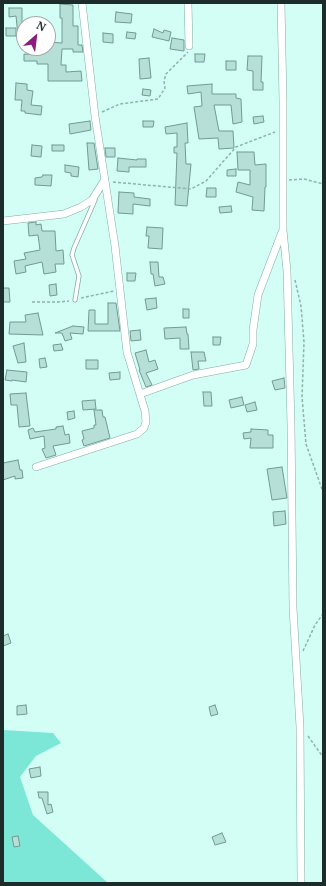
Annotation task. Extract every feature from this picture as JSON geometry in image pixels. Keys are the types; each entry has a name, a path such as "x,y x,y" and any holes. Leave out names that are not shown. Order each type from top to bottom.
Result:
{"street":[{"path":"36,467 137,434 144,428 146,422 140,394 127,352 115,246 95,116 82,3"},
{"path":"188,3 189,46"},
{"path":"281,3 283,230 287,271 291,425 293,608 300,727 301,883"},
{"path":"3,221 64,214 92,200 104,181"},
{"path":"140,394 194,375 246,365 253,344 253,330 258,295 283,230"}],"lane":[{"path":"75,300 79,276 72,256 98,192"}],"path":[{"path":"95,116 120,104 158,99 165,88 164,81 166,74 186,55 190,49 189,46"},
{"path":"104,181 191,189 206,181 236,147 282,129"},
{"path":"282,180 304,180 323,184"},
{"path":"287,271 294,277 301,306 304,342 302,397 306,444 323,492"},
{"path":"302,652 315,625 323,614"},
{"path":"300,727 323,757"}],"green space":[{"path":"3,730 53,733 61,743 36,756 20,777 33,815 108,883 3,883"}],"building":[{"path":"60,4 73,5 73,26 78,26 78,45 82,45 83,52 73,52 73,49 62,49 61,65 66,65 66,72 81,71 82,81 48,81 48,64 37,64 37,61 24,61 24,56 56,56 56,43 62,43 62,18 60,18"},
{"path":"9,8 22,8 22,16 9,17"},
{"path":"116,12 132,14 131,23 115,22"},
{"path":"6,28 16,28 16,36 6,36"},
{"path":"154,29 163,33 164,30 171,32 169,41 152,37"},
{"path":"127,32 136,33 135,39 126,38"},
{"path":"103,33 113,34 113,43 103,42"},
{"path":"172,38 184,40 184,51 170,49"},
{"path":"195,54 205,54 204,62 195,62"},
{"path":"248,56 262,56 261,82 263,82 263,90 253,90 253,71 247,70"},
{"path":"149,58 151,78 140,79 139,59"},
{"path":"226,61 236,61 236,70 226,70"},
{"path":"16,83 27,84 27,90 33,91 31,105 42,106 41,115 21,111 22,100 15,100"},
{"path":"212,84 212,94 236,94 236,98 241,99 242,122 233,124 231,105 214,105 219,131 233,131 234,148 219,149 218,138 199,139 194,107 202,106 201,92 188,94 187,86"},
{"path":"143,89 151,90 150,96 142,95"},
{"path":"263,116 264,122 254,124 253,117"},
{"path":"90,121 91,130 70,134 69,124"},
{"path":"143,121 154,121 153,127 143,127"},
{"path":"187,123 188,143 185,143 186,164 191,164 187,206 175,205 177,153 174,153 174,147 177,147 177,133 166,134 165,127"},
{"path":"87,143 94,143 98,169 89,170"},
{"path":"32,145 42,146 41,157 31,156"},
{"path":"52,145 64,145 64,151 52,151"},
{"path":"105,148 115,148 115,157 106,157"},
{"path":"237,152 254,152 255,165 266,164 264,211 252,210 253,197 236,192 238,182 250,185 250,170 238,170"},
{"path":"118,158 137,160 146,159 146,167 129,167 129,172 117,171"},
{"path":"65,165 79,167 78,177 71,176 71,173 65,172"},
{"path":"236,169 236,176 227,176 227,170"},
{"path":"43,175 52,175 51,186 35,185 35,178 42,177"},
{"path":"207,188 216,188 216,197 206,197"},
{"path":"119,192 134,193 134,197 150,199 150,206 133,204 133,214 118,213"},
{"path":"231,206 232,212 220,213 219,207"},
{"path":"36,222 36,225 41,224 42,231 55,231 56,251 63,250 64,264 55,264 56,272 44,274 42,262 25,266 26,272 16,274 14,261 26,259 24,253 40,250 38,235 29,236 28,223"},
{"path":"147,227 163,228 162,249 148,248 149,236 146,236"},
{"path":"150,262 158,262 159,277 163,277 165,284 155,286 153,274 151,274"},
{"path":"127,273 136,273 135,281 127,281"},
{"path":"56,284 57,295 50,296 49,285"},
{"path":"3,288 9,288 10,302 3,302"},
{"path":"156,298 157,308 147,310 145,299"},
{"path":"108,303 116,303 120,331 88,331 89,310 95,310 95,324 108,324"},
{"path":"183,309 189,309 189,318 183,318"},
{"path":"38,313 43,335 9,334 10,322 26,322 25,315"},
{"path":"73,326 84,327 83,334 70,333 72,339 65,341 62,333 55,333"},
{"path":"186,327 189,349 180,349 180,338 165,339 164,328"},
{"path":"140,330 141,340 131,341 130,331"},
{"path":"213,337 221,337 220,345 213,345"},
{"path":"24,343 26,362 18,363 13,346"},
{"path":"61,344 63,350 54,351 53,345"},
{"path":"146,350 149,362 155,360 158,369 146,373 152,385 146,387 139,370 135,353"},
{"path":"191,352 204,352 206,361 198,361 199,369 193,370"},
{"path":"45,358 47,367 40,368 39,359"},
{"path":"86,360 98,360 98,369 86,369"},
{"path":"7,370 27,372 26,382 5,380"},
{"path":"120,372 120,379 110,380 109,373"},
{"path":"284,378 285,388 275,390 272,381"},
{"path":"203,392 211,392 212,406 204,406"},
{"path":"26,393 30,426 19,427 17,405 11,405 10,394"},
{"path":"242,397 244,405 231,408 229,400"},
{"path":"95,400 96,409 83,410 82,401"},
{"path":"255,402 257,410 247,412 245,405"},
{"path":"94,410 102,410 110,438 84,446 82,431 94,428 94,425 96,425"},
{"path":"74,411 75,418 68,420 67,412"},
{"path":"63,426 65,435 69,434 70,443 53,446 56,455 46,458 42,449 45,448 44,436 30,439 28,430 33,428 35,432 56,429 56,427"},
{"path":"251,429 268,430 268,435 273,435 273,448 250,448 251,438 244,439 243,433 251,432"},
{"path":"18,460 23,478 15,479 15,476 3,480 3,463"},
{"path":"282,467 287,498 272,500 267,469"},
{"path":"285,511 286,524 274,526 273,512"},
{"path":"8,634 11,643 3,646 3,636"},
{"path":"26,705 27,714 17,715 17,706"},
{"path":"215,705 218,714 211,716 209,707"},
{"path":"40,767 41,776 31,778 29,769"},
{"path":"38,792 48,792 48,805 51,804 53,812 47,814 42,798 39,798"},
{"path":"222,833 226,842 215,845 212,837"},
{"path":"18,836 20,846 14,847 12,837"}]}
